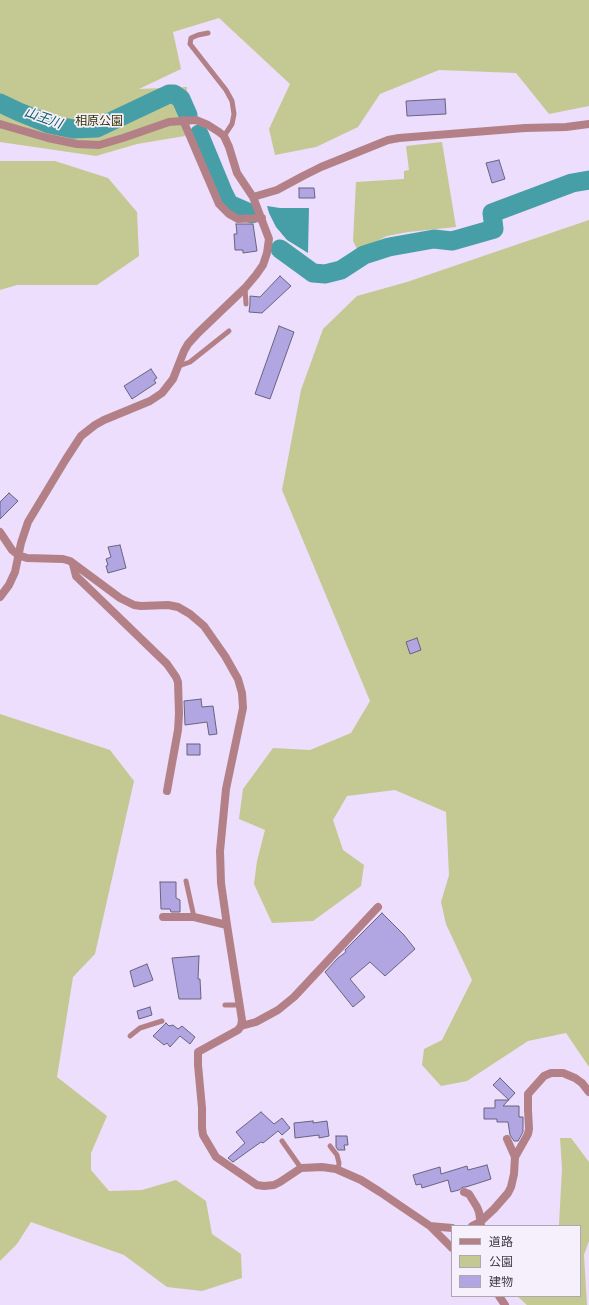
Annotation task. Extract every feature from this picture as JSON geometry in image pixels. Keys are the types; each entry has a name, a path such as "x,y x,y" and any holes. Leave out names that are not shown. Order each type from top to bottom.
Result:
{"street":[{"path":"183,120 219,204 229,214 238,219 262,218"},
{"path":"0,124 48,138 77,144 99,145 162,124 183,120 196,120 208,125 224,136 238,173 253,197 269,239 268,253 263,265 245,288 193,338 184,351 173,379 162,393 150,401 104,420 95,425 82,436 66,459 28,522 18,555 18,564 9,585 0,597"},
{"path":"253,197 277,190 321,167 388,140 589,124"},
{"path":"0,532 12,550 18,555 27,558 63,559 74,564 120,598 134,605 168,605 178,607 190,614 204,626 238,678 242,693 243,708 226,789 220,851 227,925 242,1020 241,1026 238,1030 198,1052 203,1134 216,1157 257,1185 269,1186 280,1182 301,1168 322,1167 338,1170 361,1180 430,1226 451,1247"},
{"path":"74,564 76,576 167,664 178,682 178,730 167,791"},
{"path":"241,1026 256,1022 278,1010 294,997 378,908"},
{"path":"163,917 194,917 227,925"},
{"path":"481,1224 508,1193 511,1187 514,1174 515,1156 528,1134 529,1129 528,1094 544,1076 551,1073 563,1072 582,1083 589,1092"},
{"path":"507,1139 515,1156"},
{"path":"464,1192 469,1194 477,1206 480,1212 481,1224"},
{"path":"430,1226 451,1228"}],"lane":[{"path":"208,33 191,38 190,44 226,90 232,101 234,114 232,124 224,136"},
{"path":"245,288 246,304"},
{"path":"179,366 190,362 229,331"},
{"path":"186,881 194,917"},
{"path":"225,1005 240,1004"},
{"path":"130,1036 140,1028 162,1021"},
{"path":"282,1141 301,1168"},
{"path":"330,1146 337,1155 339,1162 338,1170"}],"green space":[{"name":"相原公園","path":"0,0 589,0 589,106 549,114 516,73 439,70 380,94 358,127 316,147 275,155 269,129 290,84 219,18 173,32 181,69 139,89 187,87 185,136 137,144 96,156 0,142"},
{"path":"442,142 456,227 408,232 387,236 364,248 357,249 353,241 356,182 404,179 404,171 409,170 406,146"},
{"path":"0,161 55,161 108,178 137,212 139,256 97,285 17,285 0,290"},
{"path":"589,220 589,1067 566,1033 528,1041 467,1081 441,1086 422,1065 424,1049 442,1040 472,980 446,924 441,902 449,875 446,812 395,790 347,796 333,820 343,850 364,865 361,886 313,921 272,923 254,884 257,861 265,830 239,819 243,789 273,748 310,750 351,733 370,701 282,490 301,390 323,329 357,296 407,282"},
{"path":"0,714 110,750 134,781 95,954 73,977 57,1077 107,1116 91,1153 91,1170 109,1191 142,1190 176,1180 206,1201 212,1234 241,1254 242,1278 202,1291 167,1287 124,1255 31,1222 17,1244 0,1261"},
{"path":"560,1138 571,1138 589,1162 589,1241 584,1255 587,1305 527,1305 518,1297 581,1297 581,1225 559,1225 562,1168"}],"shaded area":[{"path":"267,206 280,208 309,208 308,253 287,240 276,227"}],"building":[{"path":"445,99 446,114 407,116 406,101"},
{"path":"499,160 505,179 492,183 486,163"},
{"path":"299,188 314,188 315,198 299,198"},
{"path":"236,224 253,224 257,251 243,253 243,250 235,250 234,234 237,234"},
{"path":"280,276 291,286 262,313 249,312 250,296 260,297"},
{"path":"279,326 294,332 270,399 255,394"},
{"path":"151,369 157,378 154,380 156,383 132,399 124,386"},
{"path":"9,493 18,501 0,519 0,502"},
{"path":"120,545 126,568 108,573 106,559 111,557 108,547"},
{"path":"417,638 421,650 410,654 406,642"},
{"path":"201,699 202,707 213,706 217,734 209,735 207,722 185,725 184,701"},
{"path":"187,744 200,744 200,755 187,755"},
{"path":"160,882 176,882 176,898 180,900 180,912 171,912 170,909 161,909"},
{"path":"382,913 404,935 415,949 385,976 370,962 350,979 365,997 353,1007 325,972 346,952 345,950"},
{"path":"199,956 198,979 200,979 201,999 179,999 172,958"},
{"path":"147,964 153,980 134,987 130,971"},
{"path":"150,1007 152,1015 139,1019 137,1011"},
{"path":"166,1023 169,1026 173,1025 178,1029 182,1026 195,1037 190,1044 180,1036 170,1047 167,1043 164,1045 153,1036"},
{"path":"500,1078 515,1093 509,1100 493,1085"},
{"path":"495,1100 509,1100 503,1106 519,1106 519,1117 523,1117 523,1132 518,1141 514,1141 510,1135 508,1122 497,1122 497,1119 484,1119 484,1108 495,1108"},
{"path":"261,1112 274,1124 282,1118 290,1128 282,1135 278,1131 263,1143 261,1142 233,1162 228,1158 245,1143 236,1132"},
{"path":"313,1121 313,1123 327,1121 329,1136 319,1138 319,1135 295,1138 294,1123"},
{"path":"336,1136 347,1136 348,1145 344,1145 345,1150 338,1150 336,1147"},
{"path":"487,1165 491,1179 451,1192 448,1180 422,1188 421,1184 416,1185 413,1175 440,1167 441,1174 467,1166 468,1170"}],"waterway":[{"name":"山王川","path":"0,103 49,124 73,129 97,128 169,94 174,94 181,99 188,115"},
{"name":"山王川","path":"199,134 229,204 252,214"},
{"path":"280,249 313,273 325,274 341,270 364,255 389,247 434,239 452,241 494,229 492,213 572,183 589,180"}]}
